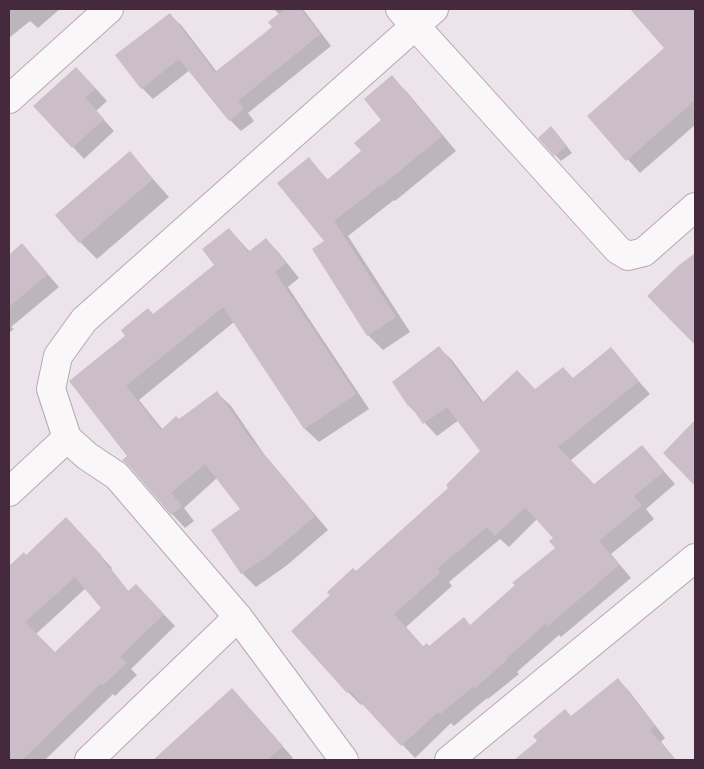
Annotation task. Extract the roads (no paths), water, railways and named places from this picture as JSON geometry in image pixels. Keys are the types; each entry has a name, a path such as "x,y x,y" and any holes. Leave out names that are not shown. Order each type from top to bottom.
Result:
{"street":[{"path":"9,99 109,9"},
{"path":"344,760 238,617 117,476 87,456 67,438 50,389 58,356 84,320 416,14 618,250 628,256 644,252 695,207"},
{"path":"9,492 67,438"},
{"path":"450,760 695,558"},
{"path":"89,760 238,617"}]}
